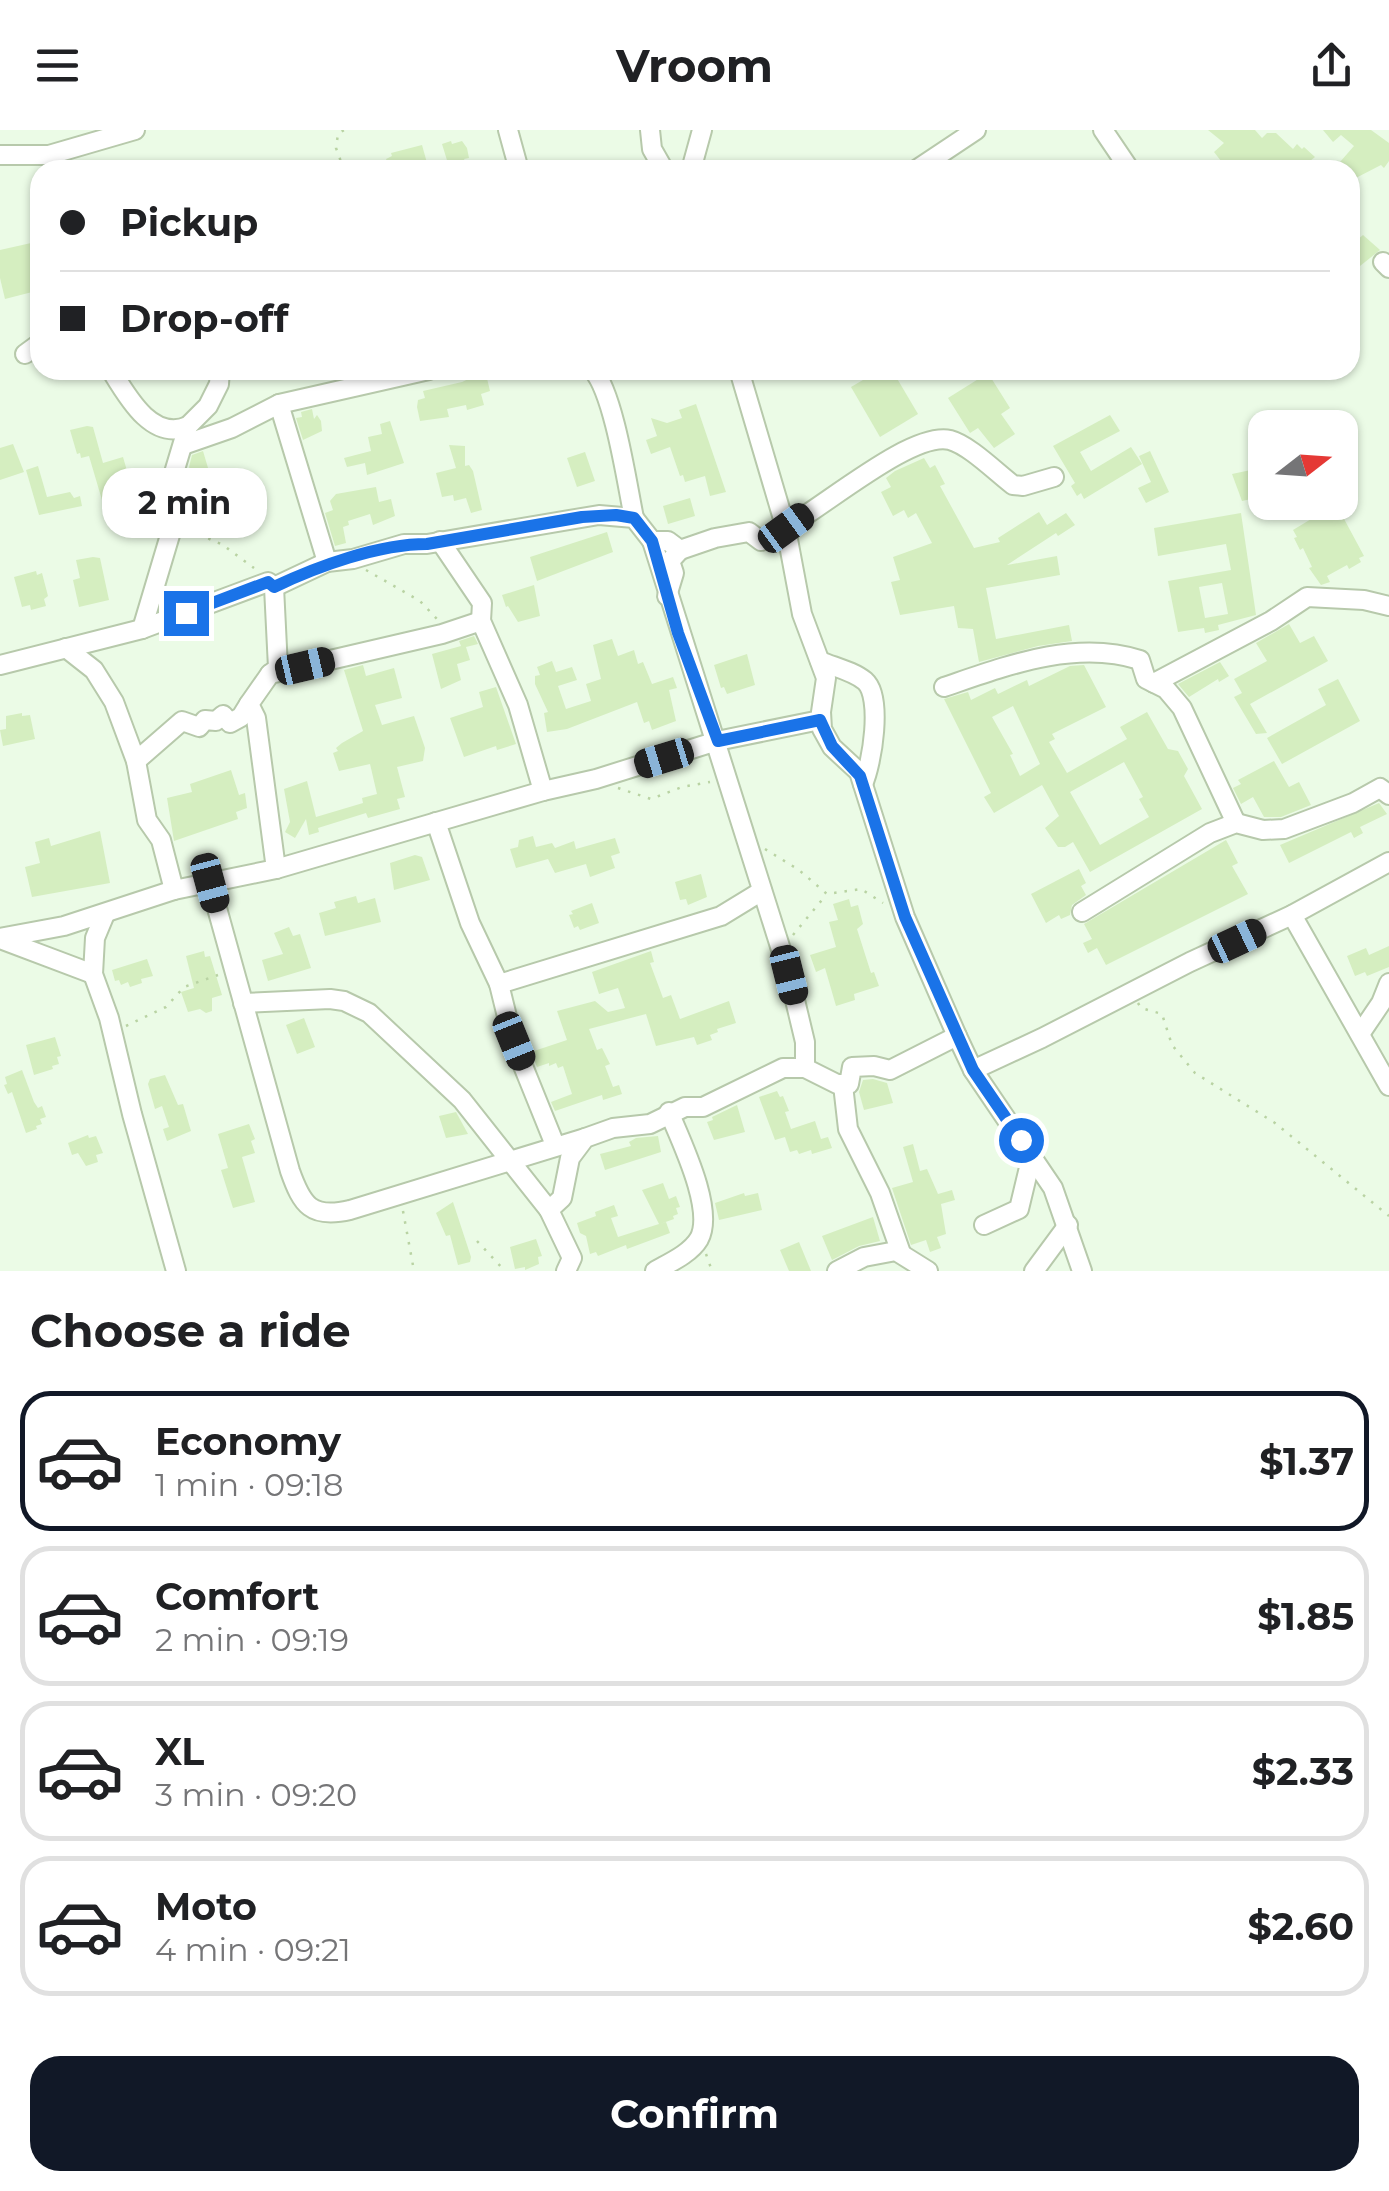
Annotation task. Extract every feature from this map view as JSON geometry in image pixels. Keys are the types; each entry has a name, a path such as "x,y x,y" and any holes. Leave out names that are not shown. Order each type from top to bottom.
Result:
{"street":[{"path":"59,160 135,130"},
{"path":"508,130 516,160"},
{"path":"650,130 652,148 659,160"},
{"path":"694,160 702,130"},
{"path":"931,160 976,130"},
{"path":"1103,130 1123,160"},
{"path":"0,155 39,160"},
{"path":"118,380 148,420 178,430 188,426 208,406 219,380"},
{"path":"182,445 232,428 279,404 385,380"},
{"path":"600,380 634,518 652,541 666,596 718,741 789,975 805,1042 804,1068"},
{"path":"742,380 786,528 802,614 826,684 820,720 832,746 857,770 864,784 905,917 957,1036 973,1070 1054,1188 1082,1271"},
{"path":"279,404 327,562"},
{"path":"142,629 173,525 174,476 188,426"},
{"path":"666,596 674,573 670,561 680,550 748,532 762,541 932,438 962,446 1013,484 1023,486 1054,477"},
{"path":"0,666 142,629 327,562 404,544 582,517 634,518"},
{"path":"440,541 482,603 481,621 518,705 543,791"},
{"path":"652,541 668,541 680,550"},
{"path":"136,761 182,721 199,727 205,720 224,715 230,723 241,717 278,668 271,584"},
{"path":"1154,683 1308,596 1389,606"},
{"path":"270,674 442,634 481,621"},
{"path":"66,648 101,678 114,702 136,761 147,820 162,840 174,890"},
{"path":"944,687 1027,659 1112,651 1140,660 1146,680 1166,688 1182,708 1236,823"},
{"path":"820,661 864,680 874,694 871,759 864,784"},
{"path":"249,704 256,718 276,869"},
{"path":"0,939 105,914 174,890 276,869 718,741 820,720"},
{"path":"1082,912 1210,833 1236,823 1262,830 1284,829 1353,803 1380,788 1389,796"},
{"path":"436,822 470,923 499,984 514,1041 554,1146"},
{"path":"973,1070 1292,915 1389,862"},
{"path":"210,883 290,1170 306,1204 318,1212 336,1213 613,1128 650,1124 669,1112 703,1107 783,1068 804,1068 842,1085 849,1084 852,1067 890,1070 957,1036"},
{"path":"499,984 721,916 762,891"},
{"path":"105,914 94,938 93,974 113,1033 176,1271"},
{"path":"1292,915 1389,1086"},
{"path":"0,939 93,974"},
{"path":"1360,1034 1389,983"},
{"path":"243,1003 330,999 362,1009 382,1023 462,1100 549,1210 572,1258 566,1271"},
{"path":"842,1085 848,1129 880,1193 900,1253"},
{"path":"654,1271 679,1265 699,1238 703,1222 692,1170 669,1112"},
{"path":"549,1210 562,1198 570,1158 586,1138"},
{"path":"984,1225 1019,1209 1032,1155"},
{"path":"1034,1271 1068,1225"},
{"path":"837,1271 864,1257 893,1251 928,1271"}],"path":[{"path":"340,160 336,148 338,134 344,130"},
{"path":"173,525 236,553 271,584"},
{"path":"353,559 376,578 430,608 442,634"},
{"path":"791,938 827,894"},
{"path":"113,1033 166,1008 184,988 233,970"},
{"path":"1132,991 1141,1008 1162,1014 1172,1045 1195,1072 1275,1122 1389,1216"},
{"path":"399,1195 414,1271"},
{"path":"478,1241 505,1271"}],"building":[{"path":"1208,130 1255,130 1262,138 1267,133 1276,133 1293,149 1297,144 1315,157 1220,160 1214,152 1224,143"},
{"path":"1323,130 1371,130 1389,143 1389,161 1384,168 1381,165 1360,176 1360,160 1342,160 1354,146 1341,135 1333,142"},
{"path":"462,141 469,158 447,160 442,144"},
{"path":"422,145 426,160 386,160 391,153"},
{"path":"1363,235 1380,250 1360,266"},
{"path":"30,243 30,293 5,299 0,250"},
{"path":"487,380 490,391 481,394 484,405 467,410 466,405 447,409 449,417 420,421 417,407 418,400 425,398 423,391"},
{"path":"863,380 898,380 918,414 880,437 851,387"},
{"path":"977,380 992,380 1010,408 1001,414 1015,434 994,448 978,428 970,433 948,398"},
{"path":"696,404 726,492 710,496 705,476 685,482 670,447 651,454 646,440 657,436 651,418 667,423 682,418 679,410"},
{"path":"312,409 314,419 317,415 321,421 322,431 303,440 296,418"},
{"path":"1110,415 1120,431 1080,452 1091,471 1131,447 1142,464 1084,499 1071,486 1075,483 1053,446"},
{"path":"390,421 404,463 367,475 365,463 347,467 344,458 371,451 368,437 382,434 380,424"},
{"path":"93,427 103,463 123,457 130,481 123,483 126,493 102,500 89,456 81,458 77,454 70,430"},
{"path":"13,444 24,472 0,480 0,448"},
{"path":"449,445 465,446 465,466 473,471 482,510 471,513 466,498 454,501 453,495 442,497 436,473 456,468"},
{"path":"203,451 216,495 191,502 186,480 193,478 189,467 192,455"},
{"path":"1150,451 1169,492 1146,503 1138,488 1151,482 1139,456"},
{"path":"585,452 595,481 577,487 567,458"},
{"path":"924,458 930,468 935,465 945,484 940,486 974,548 1000,542 998,538 1039,512 1047,525 1066,513 1075,525 1007,565 1057,556 1060,575 986,588 996,639 1069,625 1072,641 979,662 973,629 958,628 954,606 900,615 891,582 900,580 893,557 932,543 916,513 908,518 904,510 893,516 881,492 891,487 886,478"},
{"path":"38,466 47,497 70,492 74,498 80,496 82,506 39,515 26,470"},
{"path":"1248,471 1248,500 1242,501 1232,474"},
{"path":"256,477 264,508 242,514 234,483"},
{"path":"376,487 379,502 391,499 395,516 373,525 370,514 348,521 349,525 343,527 346,543 335,546 325,513 333,510 330,501 336,494"},
{"path":"690,498 695,516 668,524 663,506"},
{"path":"1241,513 1256,615 1218,625 1219,630 1178,632 1168,581 1231,570 1226,544 1158,556 1154,528","holes":["1222,583 1228,614 1205,618 1199,587"]},
{"path":"1310,520 1345,520 1364,556 1349,569 1347,565 1327,576 1330,582 1321,585 1293,530"},
{"path":"607,532 613,552 537,581 530,557"},
{"path":"100,558 109,600 79,607 73,580 80,578 76,560"},
{"path":"36,571 37,575 42,573 48,596 44,599 46,606 31,610 30,605 22,607 14,577"},
{"path":"534,585 540,616 518,622 502,595"},
{"path":"1289,624 1300,643 1314,636 1328,661 1250,704 1267,733 1256,734 1234,697 1242,693 1234,679 1267,661 1256,643"},
{"path":"474,636 478,644 466,647 470,660 457,664 461,680 441,689 432,654 461,646 459,641"},
{"path":"612,639 618,656 634,650 638,664 643,662 652,684 673,677 677,688 669,690 676,721 652,730 649,721 644,723 637,702 567,729 547,732 544,713 548,712 535,684 535,676 540,675 537,667 552,661 556,672 572,667 577,680 558,686 566,709 591,701 586,684 601,679 593,645"},
{"path":"747,654 755,685 727,694 721,688 714,665"},
{"path":"1220,662 1229,676 1219,682 1218,679 1189,697 1178,684"},
{"path":"363,665 366,676 394,668 402,698 375,705 382,725 414,716 425,748 423,761 397,767 405,797 397,799 400,809 368,818 366,813 318,828 319,832 309,835 306,819 295,838 285,832 290,822 284,789 307,781 316,817 363,803 362,798 377,794 370,764 339,771 333,753 363,731 344,670"},
{"path":"1084,665 1106,707 1052,734 1055,739 1049,742 1067,773 1127,739 1120,727 1147,712 1168,749 1178,751 1188,769 1184,776 1202,809 1090,872 1073,842 1058,847 1045,828 1059,816 1042,785 994,813 984,797 991,793 944,699 968,692 971,700 995,688 998,694 1027,680 1029,686 1070,666","holes":["1013,706 1040,764 1020,776 1010,755 1013,754 992,717","1124,762 1149,817 1100,845 1070,792"]},
{"path":"1338,679 1360,721 1282,764 1267,738 1326,705 1318,689"},
{"path":"496,687 516,744 464,757 450,718 483,707 479,692"},
{"path":"30,715 35,739 3,746 0,730 6,729 6,716"},
{"path":"1274,761 1289,787 1299,782 1311,805 1281,817 1264,817 1253,797 1241,804 1233,788 1241,784 1238,780"},
{"path":"231,770 239,795 245,793 247,808 236,812 238,819 174,841 167,798 192,792 190,784"},
{"path":"1379,803 1387,814 1360,827 1363,833 1354,838 1351,832 1289,863 1280,845"},
{"path":"100,831 110,883 32,897 25,867 40,863 35,842 49,838 51,846"},
{"path":"533,836 536,847 552,843 555,848 574,841 576,849 615,838 620,853 611,856 615,868 590,877 586,864 555,873 548,859 516,868 510,849 518,847 519,840"},
{"path":"1226,840 1238,863 1232,866 1248,894 1106,965 1097,948 1088,953 1083,943 1092,939 1084,924"},
{"path":"415,855 422,857 430,880 394,890 390,863"},
{"path":"1079,869 1086,883 1081,886 1086,895 1072,905 1070,915 1061,919 1059,915 1046,923 1031,894"},
{"path":"701,874 707,897 688,905 686,899 680,900 675,882"},
{"path":"356,896 358,903 375,898 381,922 325,936 319,913 336,908 334,902"},
{"path":"849,899 851,907 858,905 863,924 857,929 879,986 854,994 855,1000 836,1006 825,968 816,972 810,955 836,947 829,922 838,920 833,904"},
{"path":"592,903 599,923 580,930 578,926 574,928 571,911"},
{"path":"289,927 293,936 300,934 311,968 268,981 262,960 283,954 274,933"},
{"path":"1389,946 1389,967 1367,976 1365,972 1355,976 1347,956 1366,948 1369,955"},
{"path":"204,951 205,957 210,956 222,995 212,998 212,1011 188,1012 181,992 194,988 186,956"},
{"path":"651,951 654,962 650,963 663,998 671,995 680,1019 729,1001 736,1023 717,1029 710,1035 712,1040 697,1045 694,1037 656,1046 646,1014 589,1029 597,1050 602,1048 610,1064 605,1066 613,1087 619,1085 622,1094 603,1100 602,1095 555,1111 551,1102 572,1094 563,1066 558,1068 556,1063 549,1063 537,1067 531,1052 567,1040 557,1011 595,1001 608,1012 625,1008 618,988 599,994 592,972"},
{"path":"147,959 153,976 130,987 128,982 121,985 119,980 115,981 112,970"},
{"path":"304,1018 315,1047 297,1054 286,1025"},
{"path":"55,1037 61,1056 57,1057 59,1064 34,1075 26,1045"},
{"path":"22,1070 34,1102 38,1108 42,1106 46,1117 40,1119 42,1124 37,1129 26,1133 12,1092 8,1094 4,1085 5,1077"},
{"path":"165,1075 178,1105 183,1104 191,1131 167,1141 163,1129 169,1127 162,1106 155,1109 148,1084 150,1079"},
{"path":"863,1080 887,1083 893,1103 864,1110 859,1092"},
{"path":"777,1091 789,1111 785,1112 791,1129 815,1121 821,1139 828,1137 832,1148 799,1154 797,1150 790,1152 785,1137 775,1140 759,1097"},
{"path":"737,1105 745,1132 714,1140 707,1122"},
{"path":"456,1112 468,1134 446,1138 439,1116"},
{"path":"249,1124 255,1153 242,1157 255,1202 233,1208 221,1170 228,1168 218,1134"},
{"path":"96,1136 103,1153 96,1155 98,1162 86,1166 78,1153 72,1155 68,1143"},
{"path":"658,1136 661,1152 605,1170 600,1154 631,1146 629,1142 636,1138"},
{"path":"913,1144 920,1171 927,1169 938,1194 952,1190 955,1200 941,1204 946,1234 937,1237 941,1248 930,1252 926,1240 911,1245 892,1188 913,1182 903,1147"},
{"path":"663,1183 669,1199 676,1196 680,1207 676,1208 678,1214 674,1219 660,1224 666,1222 670,1233 627,1249 626,1245 598,1256 596,1252 590,1254 586,1236 580,1233 577,1223 614,1205 618,1216 611,1218 618,1237 659,1224 642,1190"},
{"path":"744,1193 758,1193 762,1210 719,1220 715,1203"},
{"path":"453,1202 471,1257 470,1262 458,1265 450,1235 446,1236 436,1213"},
{"path":"873,1217 880,1241 859,1246 832,1260 822,1236"},
{"path":"536,1239 542,1256 538,1257 539,1264 525,1270 515,1269 510,1247"},
{"path":"799,1242 811,1271 789,1271 780,1250"}],"route":[{"path":"186,613 268,582 274,587 327,562 404,544 427,544 599,515 634,518 652,541 678,633 718,741 820,720 832,746 857,770 905,917 957,1036 973,1070 1021,1140"}]}
